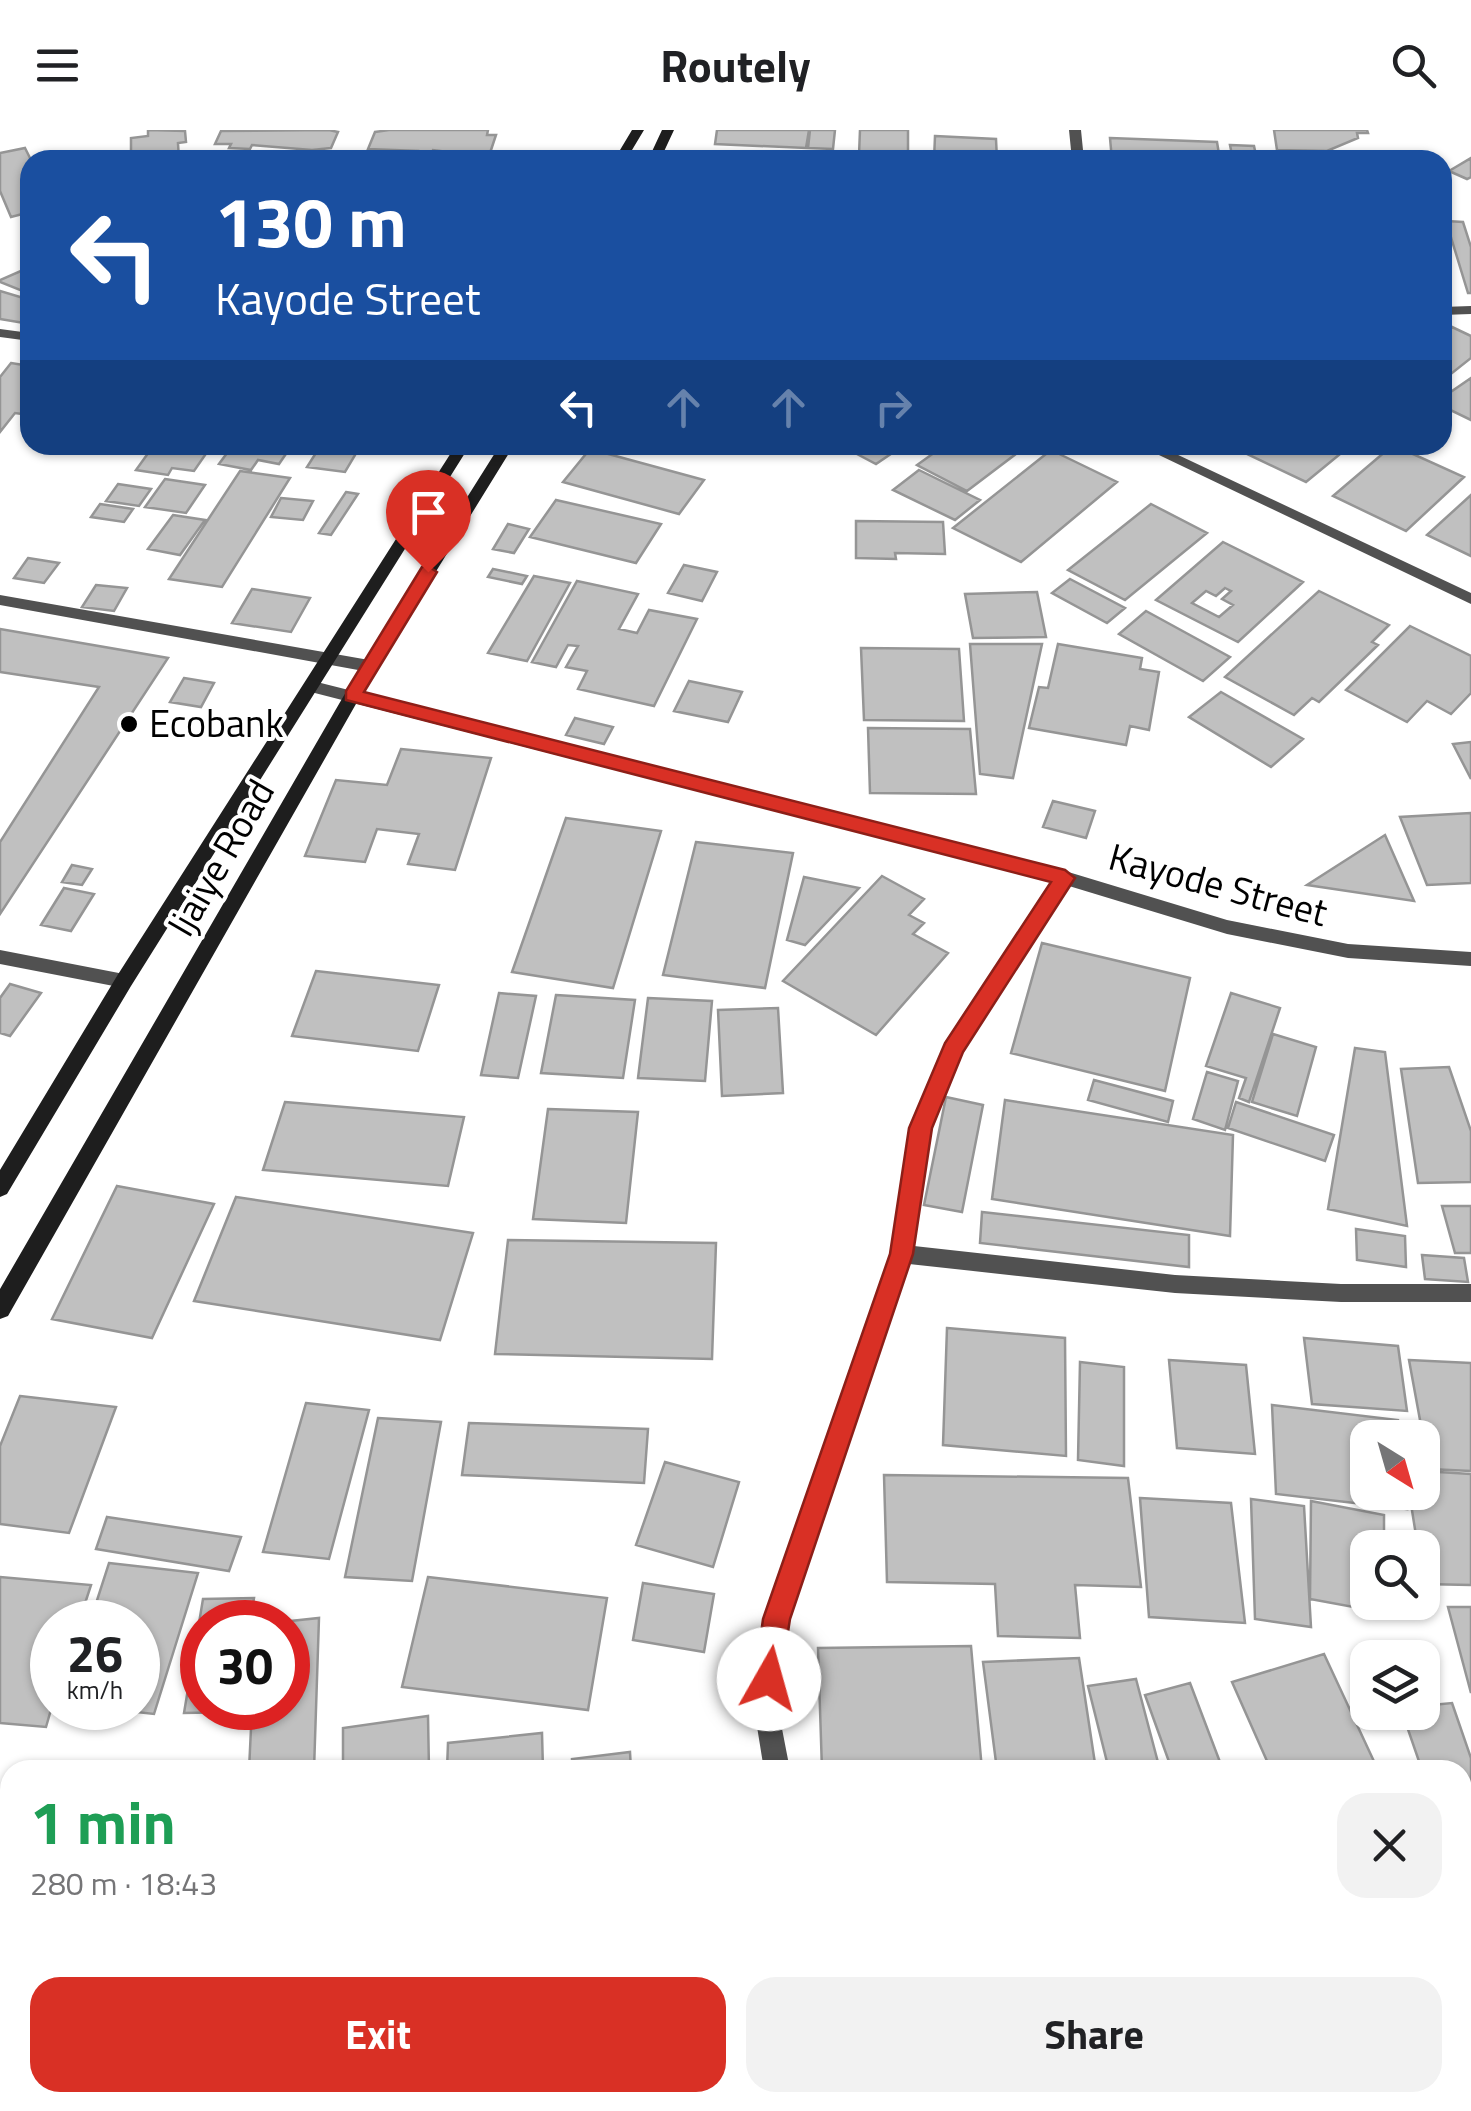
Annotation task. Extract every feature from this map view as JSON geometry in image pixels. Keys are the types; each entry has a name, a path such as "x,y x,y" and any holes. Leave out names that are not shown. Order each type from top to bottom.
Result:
{"main road":[{"name":"Ijaiye Road","path":"0,1188 124,981 457,455"},
{"name":"Ijaiye Road","path":"0,1309 369,666 502,455"}],"street":[{"path":"1166,455 1471,598"},
{"path":"0,600 369,666"},
{"name":"Kayode Street","path":"314,686 1065,878 1227,926 1348,951 1471,959"},
{"path":"775,1760 766,1708 776,1619 902,1254 920,1128 953,1049 1065,878"},
{"path":"0,956 124,981"},
{"path":"902,1254 1175,1284 1471,1293"}],"building":[{"path":"148,130 185,131 186,142 178,143 178,150 131,150 131,138 148,136"},
{"path":"488,130 487,135 496,135 491,150 368,149 375,132"},
{"path":"717,130 809,130 806,148 715,144"},
{"path":"810,130 835,130 833,149 808,148"},
{"path":"860,130 908,130 908,150 859,150"},
{"path":"1274,130 1368,133 1357,133 1358,138 1329,150 1277,150"},
{"path":"221,131 338,132 331,148 312,150 252,145 250,149 229,148 231,144 215,144"},
{"path":"935,136 996,139 997,150 934,150"},
{"path":"1110,138 1217,142 1218,150 1111,150"},
{"path":"1230,145 1254,146 1255,150 1231,150"},
{"path":"25,148 26,150 20,150 20,215 11,217 0,191 0,153"},
{"path":"1471,158 1471,177 1467,179 1452,169"},
{"path":"1452,221 1463,222 1471,247 1468,293 1452,241"},
{"path":"20,271 20,290 0,282"},
{"path":"0,291 20,297 20,322 0,319"},
{"path":"1452,327 1471,336 1471,358 1452,373"},
{"path":"11,363 20,364 20,414 15,413 0,432 0,377"},
{"path":"1471,378 1471,420 1452,411 1452,391"},
{"path":"147,455 205,455 194,471 172,468 168,475 136,470"},
{"path":"226,455 285,455 279,464 258,460 251,470 219,464"},
{"path":"315,455 355,455 345,472 307,467"},
{"path":"585,455 612,455 704,480 679,514 563,482"},
{"path":"859,455 889,455 876,464"},
{"path":"931,455 1014,455 967,491 917,465"},
{"path":"1045,455 1061,455 1117,482 1021,562 953,528"},
{"path":"1249,455 1339,455 1306,482"},
{"path":"1381,455 1415,455 1464,477 1406,531 1333,496"},
{"path":"919,470 980,500 955,520 893,490"},
{"path":"240,471 290,478 222,587 169,579"},
{"path":"165,479 205,485 186,513 145,507"},
{"path":"118,484 151,489 139,506 106,501"},
{"path":"346,492 358,494 331,535 319,533"},
{"path":"1471,495 1471,556 1427,535"},
{"path":"281,498 313,501 303,520 271,517"},
{"path":"556,500 661,524 636,563 530,537"},
{"path":"100,504 133,509 124,522 91,517"},
{"path":"1151,504 1207,533 1125,600 1068,570"},
{"path":"173,515 205,520 180,555 148,549"},
{"path":"856,521 943,522 945,554 895,553 896,559 856,558"},
{"path":"508,524 529,529 514,553 493,549"},
{"path":"1223,542 1303,582 1238,642 1156,600","holes":["1225,588 1231,591 1222,599 1233,605 1219,617 1192,603 1206,591 1216,596"]},
{"path":"28,558 59,563 44,583 14,578"},
{"path":"684,565 717,572 702,601 668,593"},
{"path":"493,569 527,576 522,584 488,577"},
{"path":"534,576 570,583 527,661 488,653"},
{"path":"1070,579 1125,608 1107,623 1052,593"},
{"path":"577,581 638,594 619,629 637,633 649,610 697,619 654,706 578,689 587,671 566,667 578,646 568,645 556,667 532,662"},
{"path":"96,585 127,588 114,611 82,607"},
{"path":"252,589 310,598 291,632 232,623"},
{"path":"1319,591 1389,625 1372,642 1378,645 1319,702 1312,698 1294,715 1225,677"},
{"path":"1037,592 1046,637 973,638 965,594"},
{"path":"1146,611 1230,657 1203,681 1119,634"},
{"path":"1410,626 1471,656 1471,693 1451,714 1427,701 1407,722 1346,690"},
{"path":"0,629 168,658 0,914 0,842 99,687 0,672"},
{"path":"970,644 1042,644 1013,778 980,774"},
{"path":"1058,644 1142,658 1140,669 1159,672 1149,730 1130,726 1126,745 1029,728 1039,687 1048,688"},
{"path":"861,648 959,649 964,721 864,720"},
{"path":"184,678 214,683 201,707 170,702"},
{"path":"689,681 742,692 728,722 674,711"},
{"path":"1221,692 1303,739 1271,767 1189,717"},
{"path":"575,718 613,727 604,744 566,735"},
{"path":"868,728 970,729 976,794 870,793"},
{"path":"1471,742 1471,779 1453,744"},
{"path":"401,749 491,758 455,870 408,864 419,834 377,829 365,862 305,856 336,780 387,785"},
{"path":"1053,801 1095,811 1086,838 1043,827"},
{"path":"1471,813 1471,883 1427,885 1400,817"},
{"path":"566,818 661,831 613,988 512,972"},
{"path":"1385,835 1414,901 1307,885"},
{"path":"696,842 793,853 765,988 663,975"},
{"path":"72,865 92,869 82,885 62,882"},
{"path":"882,876 924,899 909,915 924,923 913,934 948,953 876,1035 783,981"},
{"path":"804,877 859,888 805,945 787,940"},
{"path":"64,888 94,894 71,931 41,925"},
{"path":"1042,943 1190,978 1165,1091 1011,1053"},
{"path":"316,971 439,985 418,1051 292,1036"},
{"path":"10,984 41,993 10,1036 0,1033 0,998"},
{"path":"499,993 536,996 518,1078 481,1075"},
{"path":"1231,993 1280,1008 1249,1102 1239,1098 1246,1078 1206,1066"},
{"path":"556,995 635,1000 623,1078 541,1073"},
{"path":"648,998 712,1001 705,1081 638,1078"},
{"path":"778,1008 783,1093 722,1096 718,1010"},
{"path":"1273,1034 1316,1047 1297,1116 1252,1102"},
{"path":"1355,1048 1385,1052 1407,1226 1328,1209"},
{"path":"1449,1067 1471,1131 1471,1182 1418,1183 1401,1069"},
{"path":"1207,1072 1238,1081 1225,1130 1193,1119"},
{"path":"1094,1080 1173,1101 1168,1122 1088,1100"},
{"path":"946,1097 983,1105 962,1212 924,1205"},
{"path":"1005,1100 1233,1135 1230,1236 992,1199"},
{"path":"285,1102 464,1117 448,1186 263,1170"},
{"path":"1236,1102 1334,1135 1325,1161 1228,1128"},
{"path":"548,1109 638,1112 626,1223 533,1219"},
{"path":"117,1186 214,1204 152,1338 52,1319"},
{"path":"236,1197 473,1233 440,1340 194,1301"},
{"path":"1442,1206 1471,1206 1471,1253 1455,1253"},
{"path":"982,1212 1189,1235 1189,1267 980,1243"},
{"path":"1356,1229 1405,1236 1406,1267 1357,1260"},
{"path":"508,1240 716,1243 712,1359 495,1354"},
{"path":"1422,1255 1464,1258 1468,1282 1425,1279"},
{"path":"947,1328 1065,1338 1066,1456 943,1445"},
{"path":"1304,1338 1398,1346 1407,1411 1312,1404"},
{"path":"1169,1360 1246,1365 1255,1454 1177,1448"},
{"path":"1409,1360 1471,1363 1471,1471 1440,1470 1440,1420 1420,1420"},
{"path":"1080,1362 1124,1367 1124,1466 1078,1460"},
{"path":"20,1396 116,1407 69,1533 0,1524 0,1446"},
{"path":"306,1403 369,1410 329,1559 263,1552"},
{"path":"1272,1405 1398,1420 1350,1420 1350,1502 1276,1494"},
{"path":"378,1418 441,1422 412,1581 345,1577"},
{"path":"469,1423 648,1429 644,1483 462,1475"},
{"path":"665,1462 739,1482 713,1567 636,1545"},
{"path":"1440,1472 1471,1474 1471,1585 1440,1584 1440,1530 1415,1530 1412,1510 1440,1510"},
{"path":"884,1475 1128,1478 1141,1587 1075,1585 1080,1638 998,1636 995,1584 887,1582"},
{"path":"1140,1498 1231,1503 1245,1623 1149,1617"},
{"path":"1251,1499 1304,1506 1311,1627 1255,1619"},
{"path":"1311,1501 1384,1515 1384,1530 1350,1530 1350,1606 1310,1599"},
{"path":"107,1517 241,1537 229,1571 96,1549"},
{"path":"109,1563 198,1573 190,1600 180,1600 180,1631 160,1695 160,1600 97,1600"},
{"path":"0,1577 91,1585 86,1600 30,1600 30,1726 0,1723"},
{"path":"428,1577 607,1598 588,1710 402,1687"},
{"path":"643,1583 714,1594 704,1652 633,1640"},
{"path":"254,1598 254,1600 203,1599"},
{"path":"1448,1607 1471,1607 1471,1693"},
{"path":"319,1618 314,1760 249,1760 251,1730 310,1730 310,1619"},
{"path":"971,1646 981,1760 822,1760 818,1648"},
{"path":"1324,1654 1350,1710 1350,1730 1359,1730 1373,1760 1267,1760 1232,1682"},
{"path":"1079,1658 1094,1760 996,1760 983,1662"},
{"path":"1136,1679 1157,1760 1106,1760 1088,1686"},
{"path":"1190,1683 1219,1760 1168,1760 1145,1695"},
{"path":"1452,1703 1471,1760 1419,1760 1408,1730 1440,1730 1440,1704"},
{"path":"428,1716 429,1760 343,1760 343,1728"},
{"path":"542,1733 543,1760 447,1760 448,1743"},
{"path":"630,1752 630,1760 572,1760"}],"place":[{"name":"Ecobank","path":"129,724"}],"route":[{"path":"428,572 353,695 1065,878 953,1049 920,1128 902,1254 776,1619 769,1679"}]}
